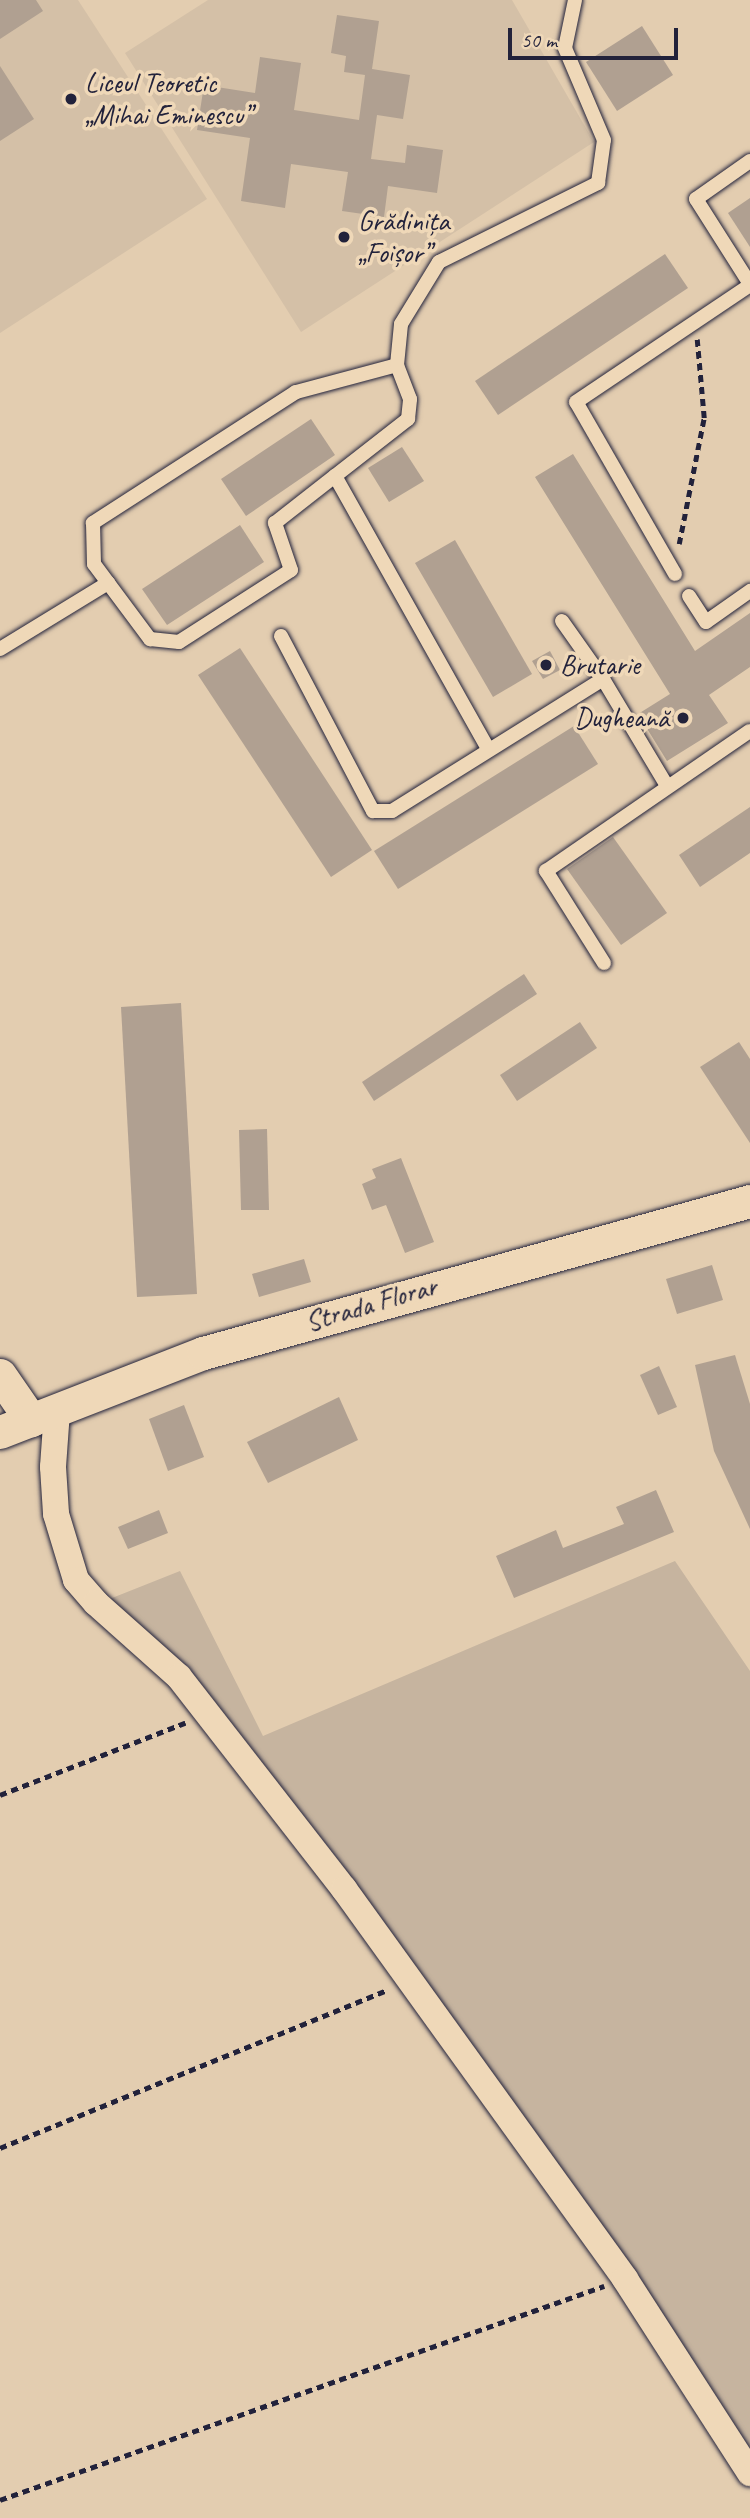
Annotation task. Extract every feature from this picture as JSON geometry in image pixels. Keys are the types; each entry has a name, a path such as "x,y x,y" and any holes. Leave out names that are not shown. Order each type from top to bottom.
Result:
{"street":[{"name":"Strada Florar","path":"0,1432 203,1353 750,1201"},
{"path":"0,1375 44,1416 53,1467 56,1514 76,1580 96,1603 179,1677 411,1981 625,2279 750,2473"}],"lane":[{"path":"397,365 296,392 93,523 94,564 150,639 179,642 291,570 275,523 408,419 410,399 397,365 401,324 439,262 598,183 604,140 565,48 575,0"},
{"path":"673,569 576,402 750,284 696,199 750,162"},
{"path":"335,476 488,749"},
{"path":"0,649 108,583"},
{"path":"689,596 706,622 750,591"},
{"path":"562,621 603,679 667,786"},
{"path":"281,636 373,811 392,811 603,679"},
{"path":"604,963 546,871 750,731"}],"path":[{"path":"673,569 678,556 704,418 696,321"},
{"path":"0,1795 208,1715"},
{"path":"0,2148 411,1981"},
{"path":"0,2500 625,2279"}],"shaded area":[{"name":"Liceul Teoretic „Mihai Eminescu”","path":"0,0 78,0 207,199 0,333"},
{"name":"Grădinița „Foișor”","path":"208,0 512,0 594,142 301,332 125,53"},
{"path":"675,1561 750,1671 750,2456 634,2275 107,1600 180,1571 263,1736"}],"building":[{"path":"0,0 36,0 43,11 0,39"},
{"path":"337,15 379,21 372,69 410,75 403,119 377,115 371,159 405,163 407,145 443,150 437,193 388,186 384,217 342,211 348,172 291,164 285,208 241,201 250,138 197,130 204,85 255,93 260,57 301,63 294,110 359,120 365,75 344,72 346,56 331,53"},
{"path":"642,26 673,75 617,111 586,62"},
{"path":"0,66 34,119 0,141"},
{"path":"750,198 750,247 728,213"},
{"path":"665,254 688,288 498,415 475,381"},
{"path":"311,419 335,455 246,516 221,479"},
{"path":"402,447 424,481 389,502 368,468"},
{"path":"573,454 695,651 750,613 750,667 709,695 728,723 667,761 638,714 670,694 535,477"},
{"path":"240,525 264,562 167,625 142,589"},
{"path":"455,540 532,674 493,697 415,563"},
{"path":"240,648 372,850 331,877 198,675"},
{"name":"Brutarie","path":"550,651 560,670 543,679 532,661"},
{"path":"574,726 598,764 398,889 374,851"},
{"path":"750,807 750,853 700,887 679,855"},
{"path":"613,837 667,913 621,945 567,869"},
{"path":"524,974 537,994 374,1101 362,1082"},
{"path":"181,1003 197,1294 137,1297 121,1007"},
{"path":"580,1022 597,1048 517,1101 500,1075"},
{"path":"739,1042 750,1059 750,1143 700,1067"},
{"path":"267,1129 269,1210 241,1210 239,1130"},
{"path":"401,1158 434,1242 405,1253 386,1205 372,1210 362,1184 376,1178 372,1169"},
{"path":"304,1259 311,1282 259,1297 252,1274"},
{"path":"712,1265 723,1300 677,1314 666,1279"},
{"path":"735,1355 750,1404 750,1529 714,1451 695,1365"},
{"path":"659,1366 677,1407 658,1415 640,1375"},
{"path":"339,1397 358,1440 268,1483 247,1442"},
{"path":"184,1405 204,1457 168,1471 149,1419"},
{"path":"656,1490 674,1532 514,1598 496,1556 556,1530 563,1548 624,1524 616,1507"},
{"path":"159,1510 168,1533 128,1549 118,1527"}],"place":[{"name":"Liceul Teoretic „Mihai Eminescu”","path":"71,99"},
{"name":"Grădinița „Foișor”","path":"344,237"},
{"name":"Brutarie","path":"546,665"},
{"name":"Dugheană","path":"683,718"}]}
